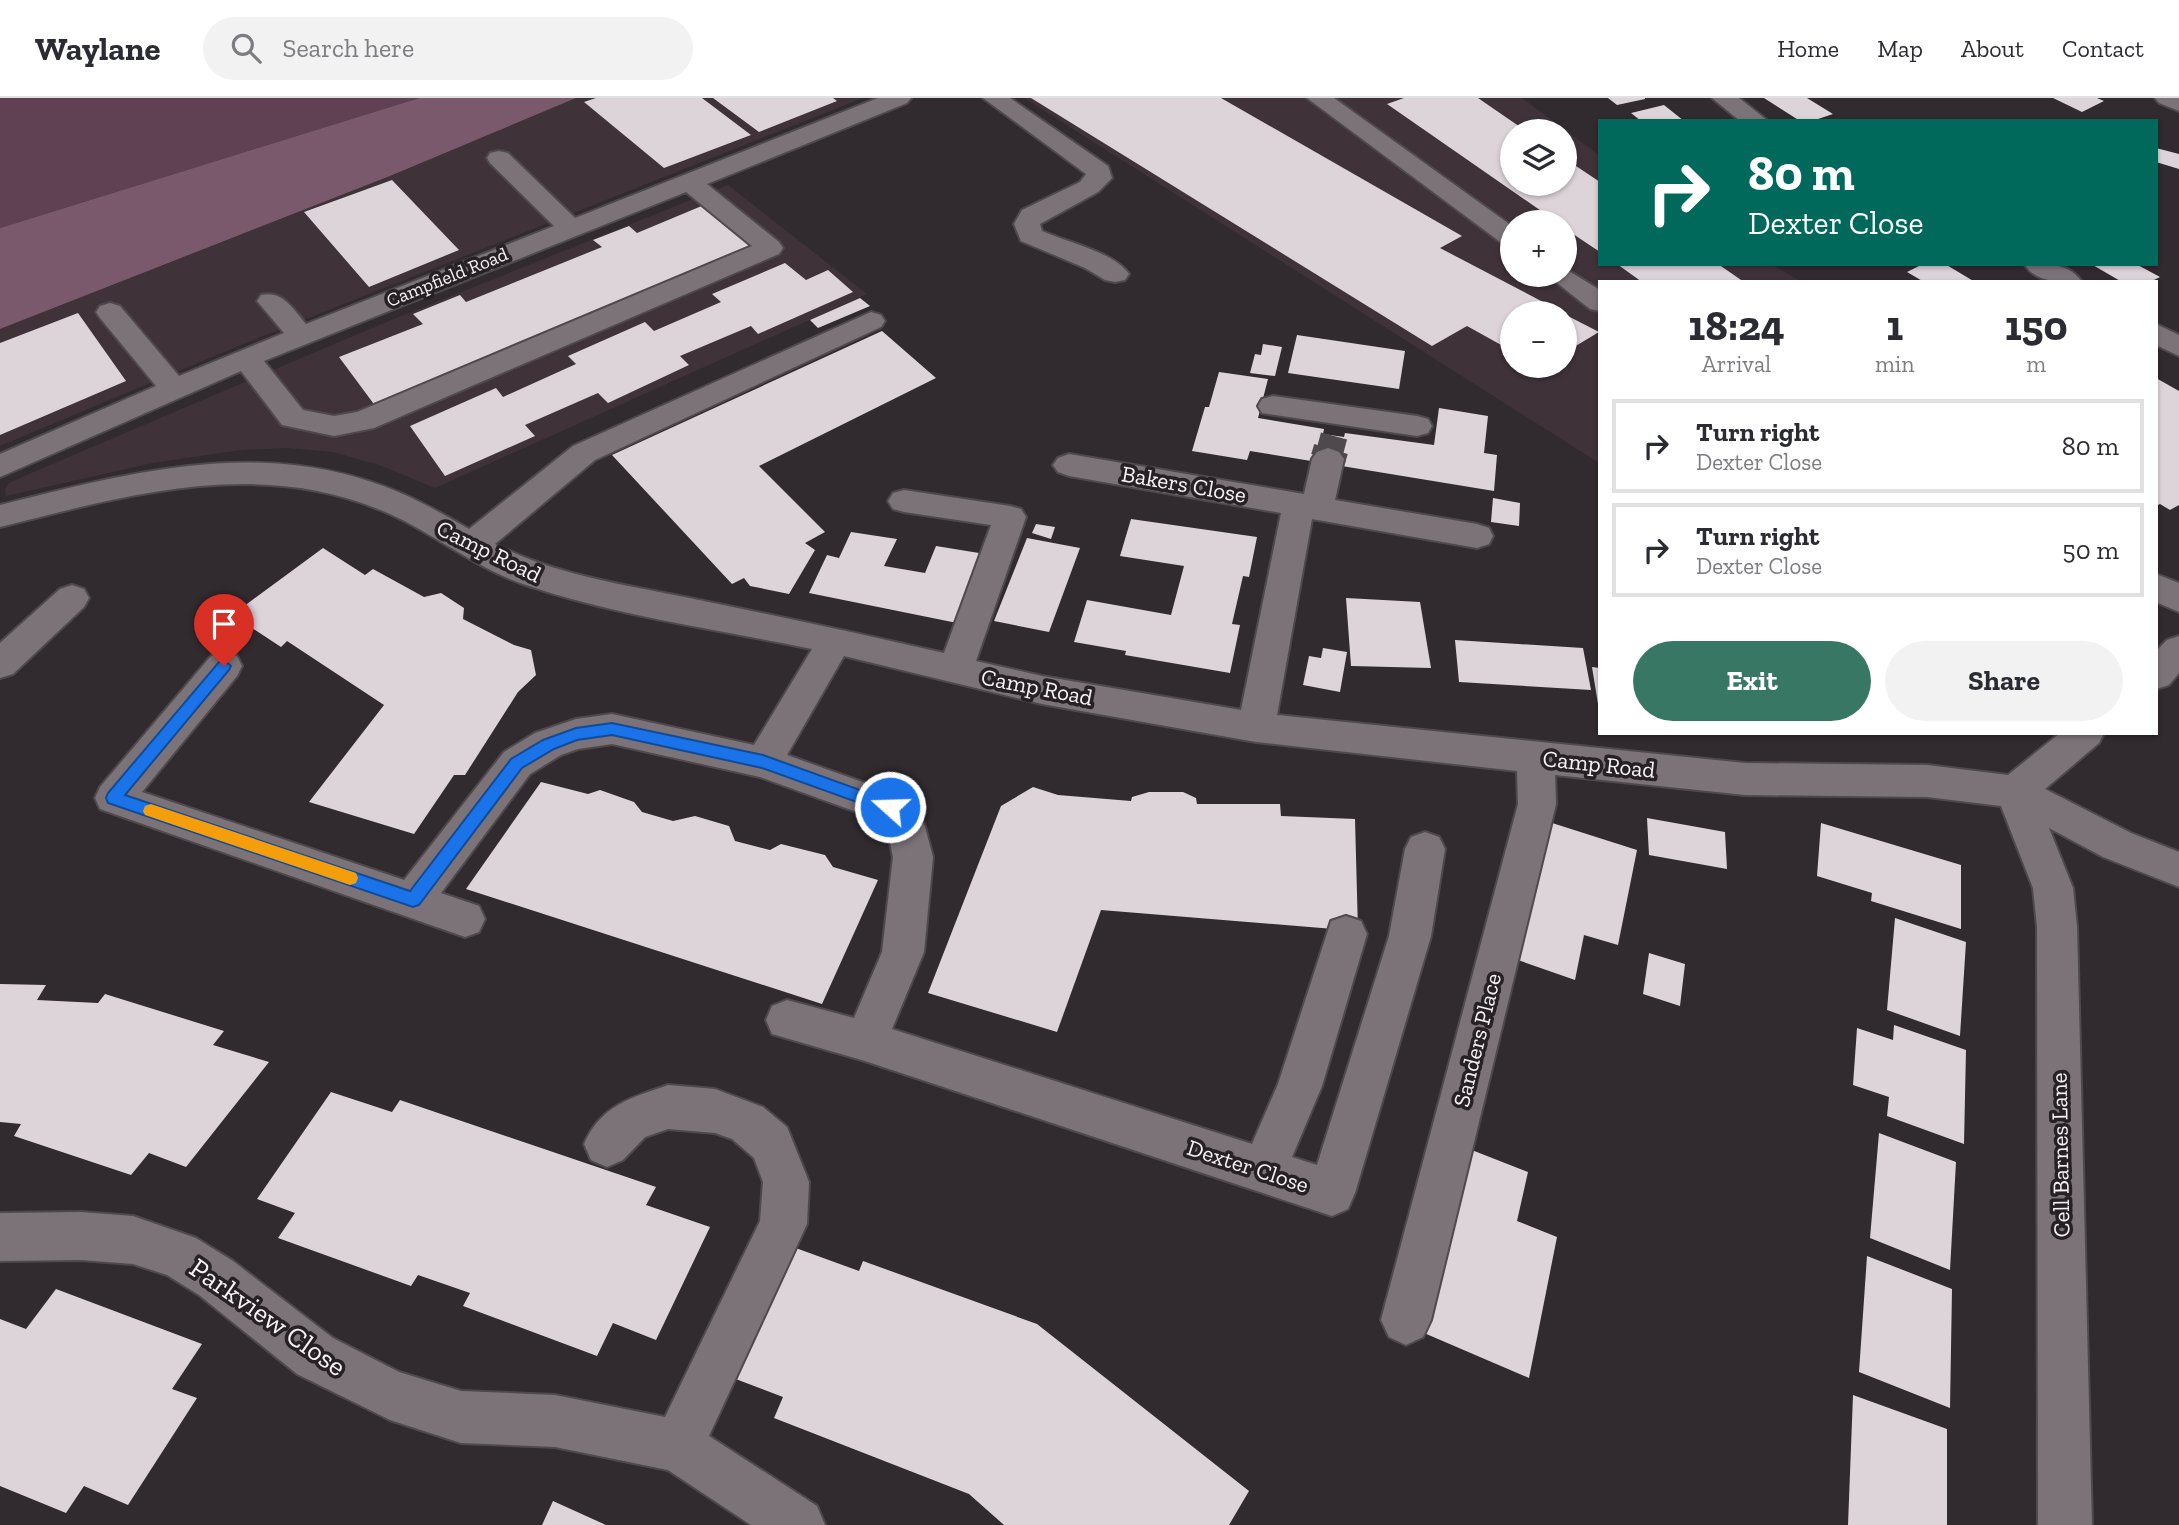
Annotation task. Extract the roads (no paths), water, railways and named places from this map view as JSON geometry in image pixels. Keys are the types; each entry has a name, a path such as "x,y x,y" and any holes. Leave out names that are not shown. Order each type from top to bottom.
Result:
{"street":[{"name":"Campfield Road","path":"0,466 173,388 301,335 899,98"},
{"path":"995,98 1099,171 1099,178 1089,187 1031,216 1027,224 1030,235 1063,251 1083,254 1115,274"},
{"path":"1319,98 1500,230"},
{"path":"1724,98 1753,119"},
{"path":"2167,98 2179,104"},
{"path":"499,158 571,228"},
{"path":"246,358 293,418 334,426 363,421 770,248 688,181"},
{"path":"2040,266 2065,280"},
{"path":"1577,286 1598,302"},
{"path":"271,301 301,335"},
{"path":"110,312 173,388"},
{"path":"472,544 584,453 871,321"},
{"path":"2158,334 2179,347"},
{"path":"1273,406 1333,437 1417,426"},
{"path":"1256,727 1308,505 1333,437"},
{"name":"Bakers Close","path":"1069,465 1477,536"},
{"name":"Camp Road","path":"0,516 158,480 212,472 267,470 316,476 355,487 392,502 531,573 583,589 835,641 1042,690 1256,727 1535,758 1745,779 1927,781 2015,792"},
{"path":"904,501 1010,517 955,671"},
{"path":"2158,587 2179,599"},
{"path":"0,664 72,598"},
{"path":"763,762 835,641"},
{"path":"2158,673 2179,649"},
{"path":"224,666 114,798 465,919"},
{"path":"413,899 517,763 548,744 576,734 612,729 763,762 890,807 906,828 913,857 903,952 865,1041"},
{"path":"2084,735 2015,792 2117,845 2179,870"},
{"name":"Sanders Place","path":"1406,1320 1537,804 1535,758"},
{"name":"Cell Barnes Lane","path":"2015,792 2053,888 2057,927 2065,1525"},
{"name":"Dexter Close","path":"787,1020 865,1041 1332,1194 1410,936 1425,849"},
{"path":"1263,1172 1300,1086 1346,934"},
{"path":"607,1144 630,1121 668,1107 715,1111 747,1123 771,1143 786,1182 783,1224 678,1446"},
{"name":"Parkview Close","path":"0,1237 81,1236 133,1240 179,1255 216,1278 314,1356 390,1395 461,1417 555,1421 678,1446 798,1525"}],"tunnel":[{"path":"1330,451 1334,436"},
{"path":"1328,459 1331,449"}]}
